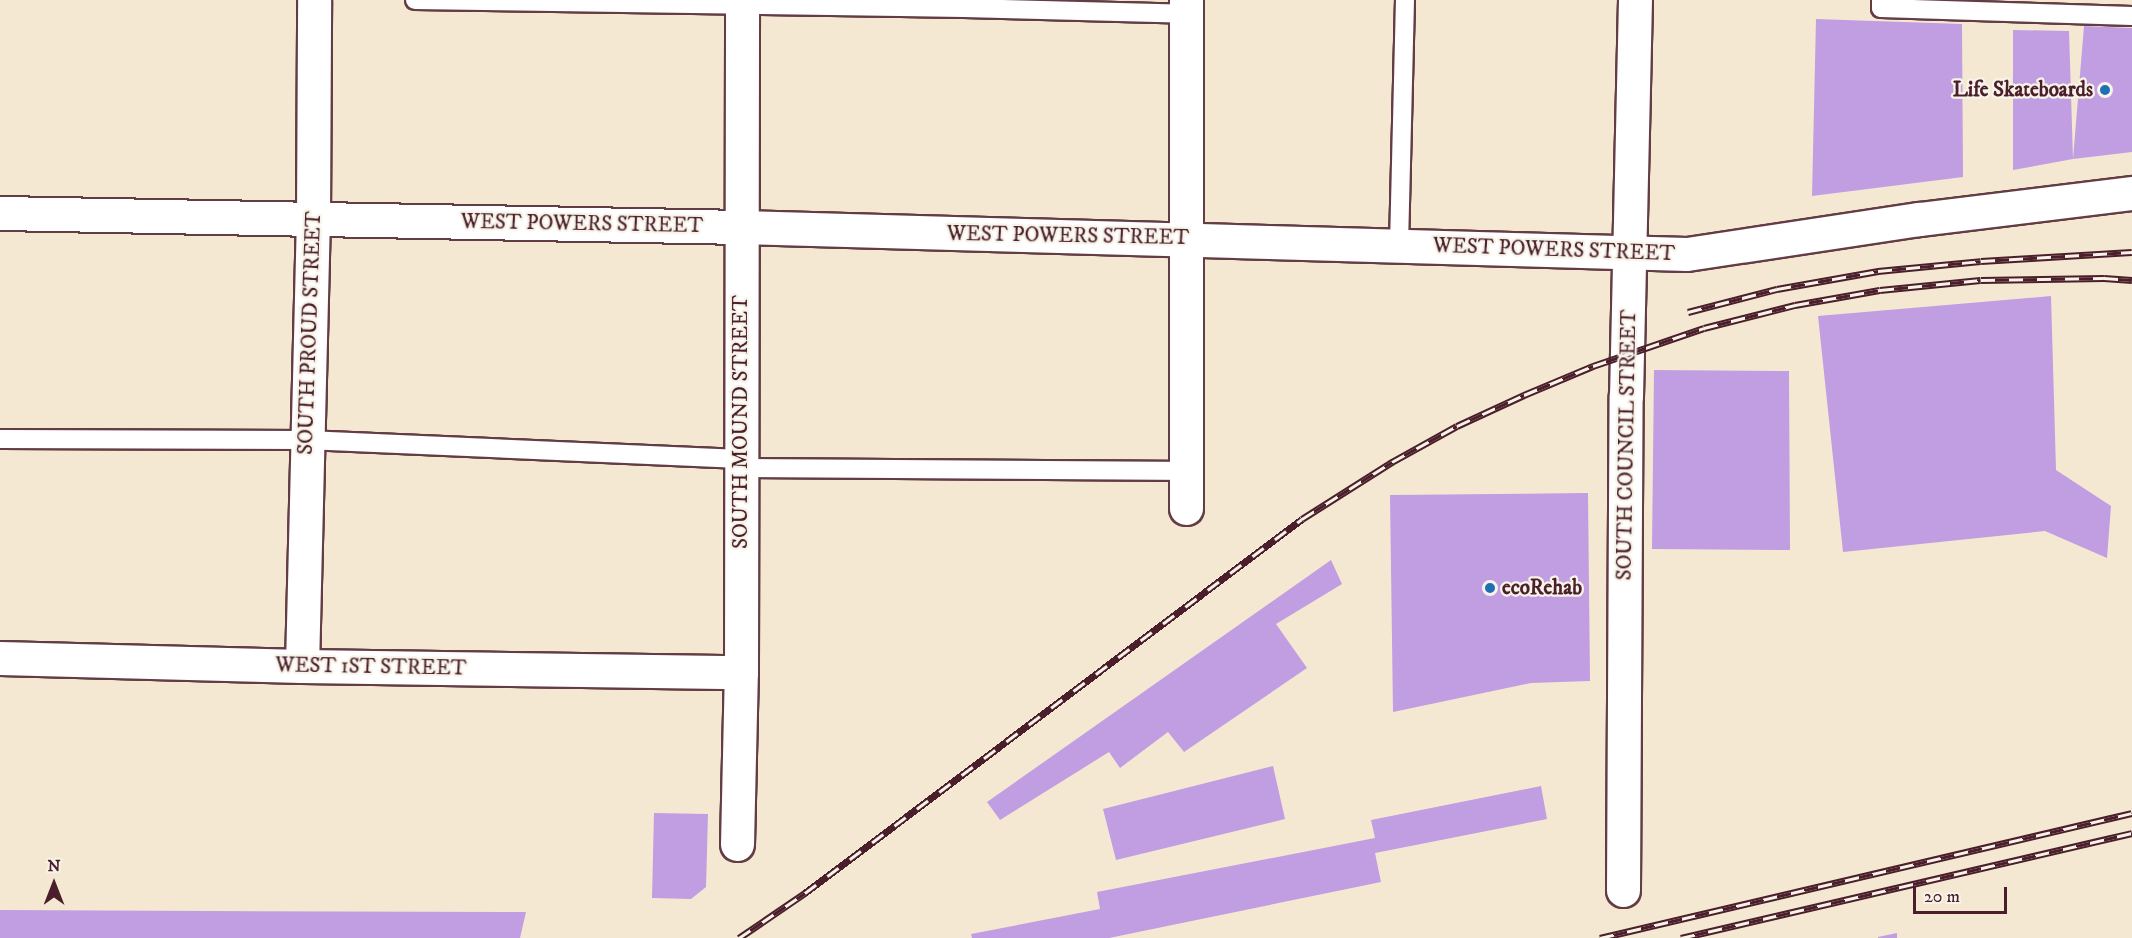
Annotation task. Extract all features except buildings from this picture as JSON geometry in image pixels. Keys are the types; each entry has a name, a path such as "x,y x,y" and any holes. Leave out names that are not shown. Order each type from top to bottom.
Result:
{"street":[{"name":"SOUTH PROUD STREET","path":"302,666 313,218 314,0"},
{"name":"SOUTH COUNCIL STREET","path":"1623,890 1626,396 1635,0"},
{"name":"SOUTH MOUND STREET","path":"737,844 741,672 742,3"},
{"path":"1186,7 1186,508"},
{"name":"WEST POWERS STREET","path":"0,213 741,227 1687,254 1919,219 2132,193"},
{"name":"WEST 1ST STREET","path":"0,658 302,666 741,672"}],"lane":[{"path":"415,0 1186,7"},
{"path":"1399,245 1405,0"},
{"path":"1881,0 1881,8 2132,16"},
{"path":"0,439 306,440 741,459 753,468 1186,471"}],"railway":[{"path":"1688,312 1777,289 1878,271 1981,261 2132,252"},
{"path":"739,938 805,893 1302,519 1392,462 1457,426 1593,366 1704,328 1795,305 1880,290 1981,280 2104,278 2132,280"},
{"path":"1600,938 2132,813"},
{"path":"1681,938 2132,833"}],"place":[{"name":"Life Skateboards","path":"2105,90"},
{"name":"ecoRehab","path":"1490,588"}]}
